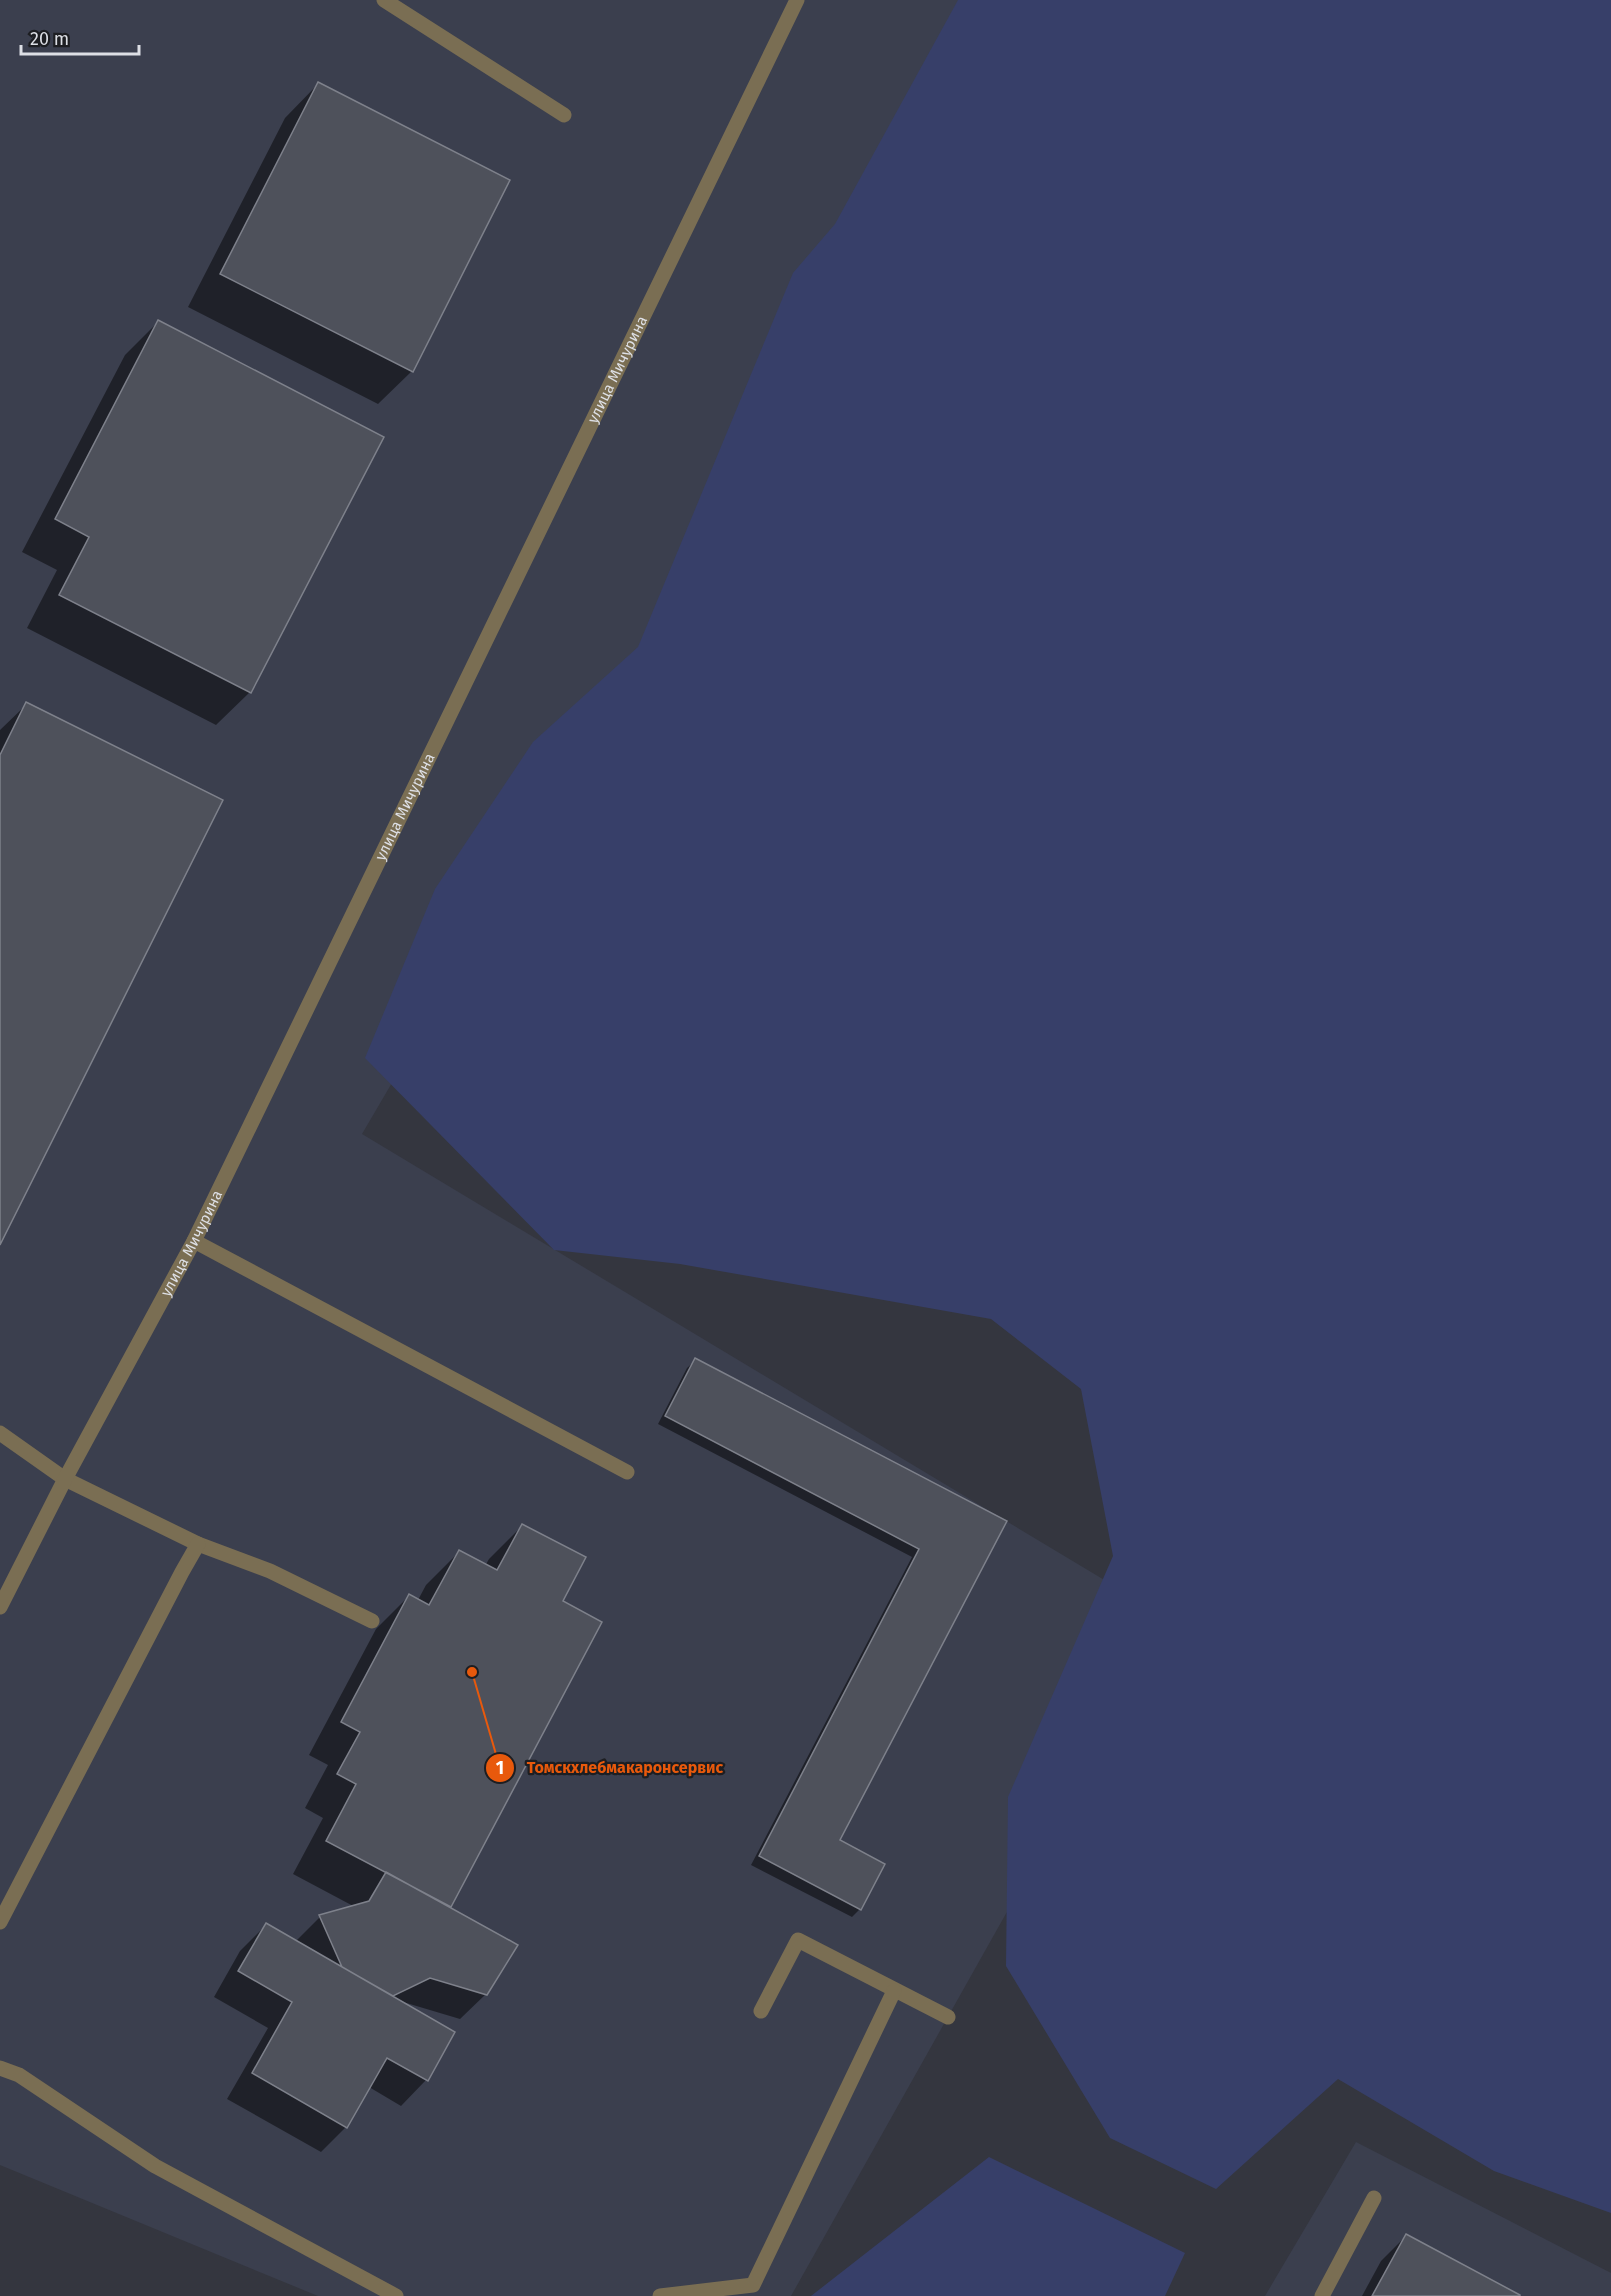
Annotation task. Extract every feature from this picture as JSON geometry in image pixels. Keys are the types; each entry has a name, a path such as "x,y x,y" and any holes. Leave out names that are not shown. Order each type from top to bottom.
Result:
{"street":[{"path":"384,0 564,115"},
{"name":"улица Мичурина","path":"0,1607 65,1479 194,1241 797,0"},
{"path":"194,1241 627,1472"},
{"path":"0,1433 65,1479 198,1544 270,1571 372,1621"},
{"path":"0,1922 198,1544"},
{"path":"761,2011 798,1940 948,2017"},
{"path":"660,2296 753,2285 894,1991"},
{"path":"0,2068 19,2075 155,2166 396,2296"},
{"path":"1322,2296 1374,2198"}],"shaded area":[{"path":"0,0 1027,0 362,1134 1171,1620 791,2296 318,2296 0,2165"},
{"path":"958,0 1611,0 1611,2213 1494,2171 1338,2079 1216,2189 1110,2138 1006,1966 1008,1797 1113,1556 1081,1389 991,1319 680,1264 554,1250 365,1058 435,889 533,742 638,647 793,273 835,224"},
{"path":"1356,2142 1611,2273 1611,2296 1265,2296"},
{"path":"989,2157 1185,2253 1165,2296 811,2296"}],"building":[{"path":"318,82 510,180 413,372 220,274"},
{"path":"158,320 384,437 251,693 59,595 89,537 55,519"},
{"path":"26,702 223,800 0,1245 0,755"},
{"path":"695,1358 1007,1521 840,1840 885,1864 861,1910 759,1856 919,1549 665,1416"},
{"path":"522,1524 586,1557 563,1601 602,1622 451,1907 326,1841 356,1784 337,1774 360,1732 341,1722 409,1594 429,1605 459,1550 497,1570"},
{"path":"386,1872 518,1945 487,1995 430,1978 393,1996 342,1967 319,1915 369,1901"},
{"path":"266,1923 455,2032 428,2081 387,2058 347,2128 252,2073 292,2002 238,1971"},
{"path":"1406,2234 1520,2295 1520,2296 1372,2296"}],"place":[{"name":"Томскхлебмакаронсервис","path":"472,1672"}]}
